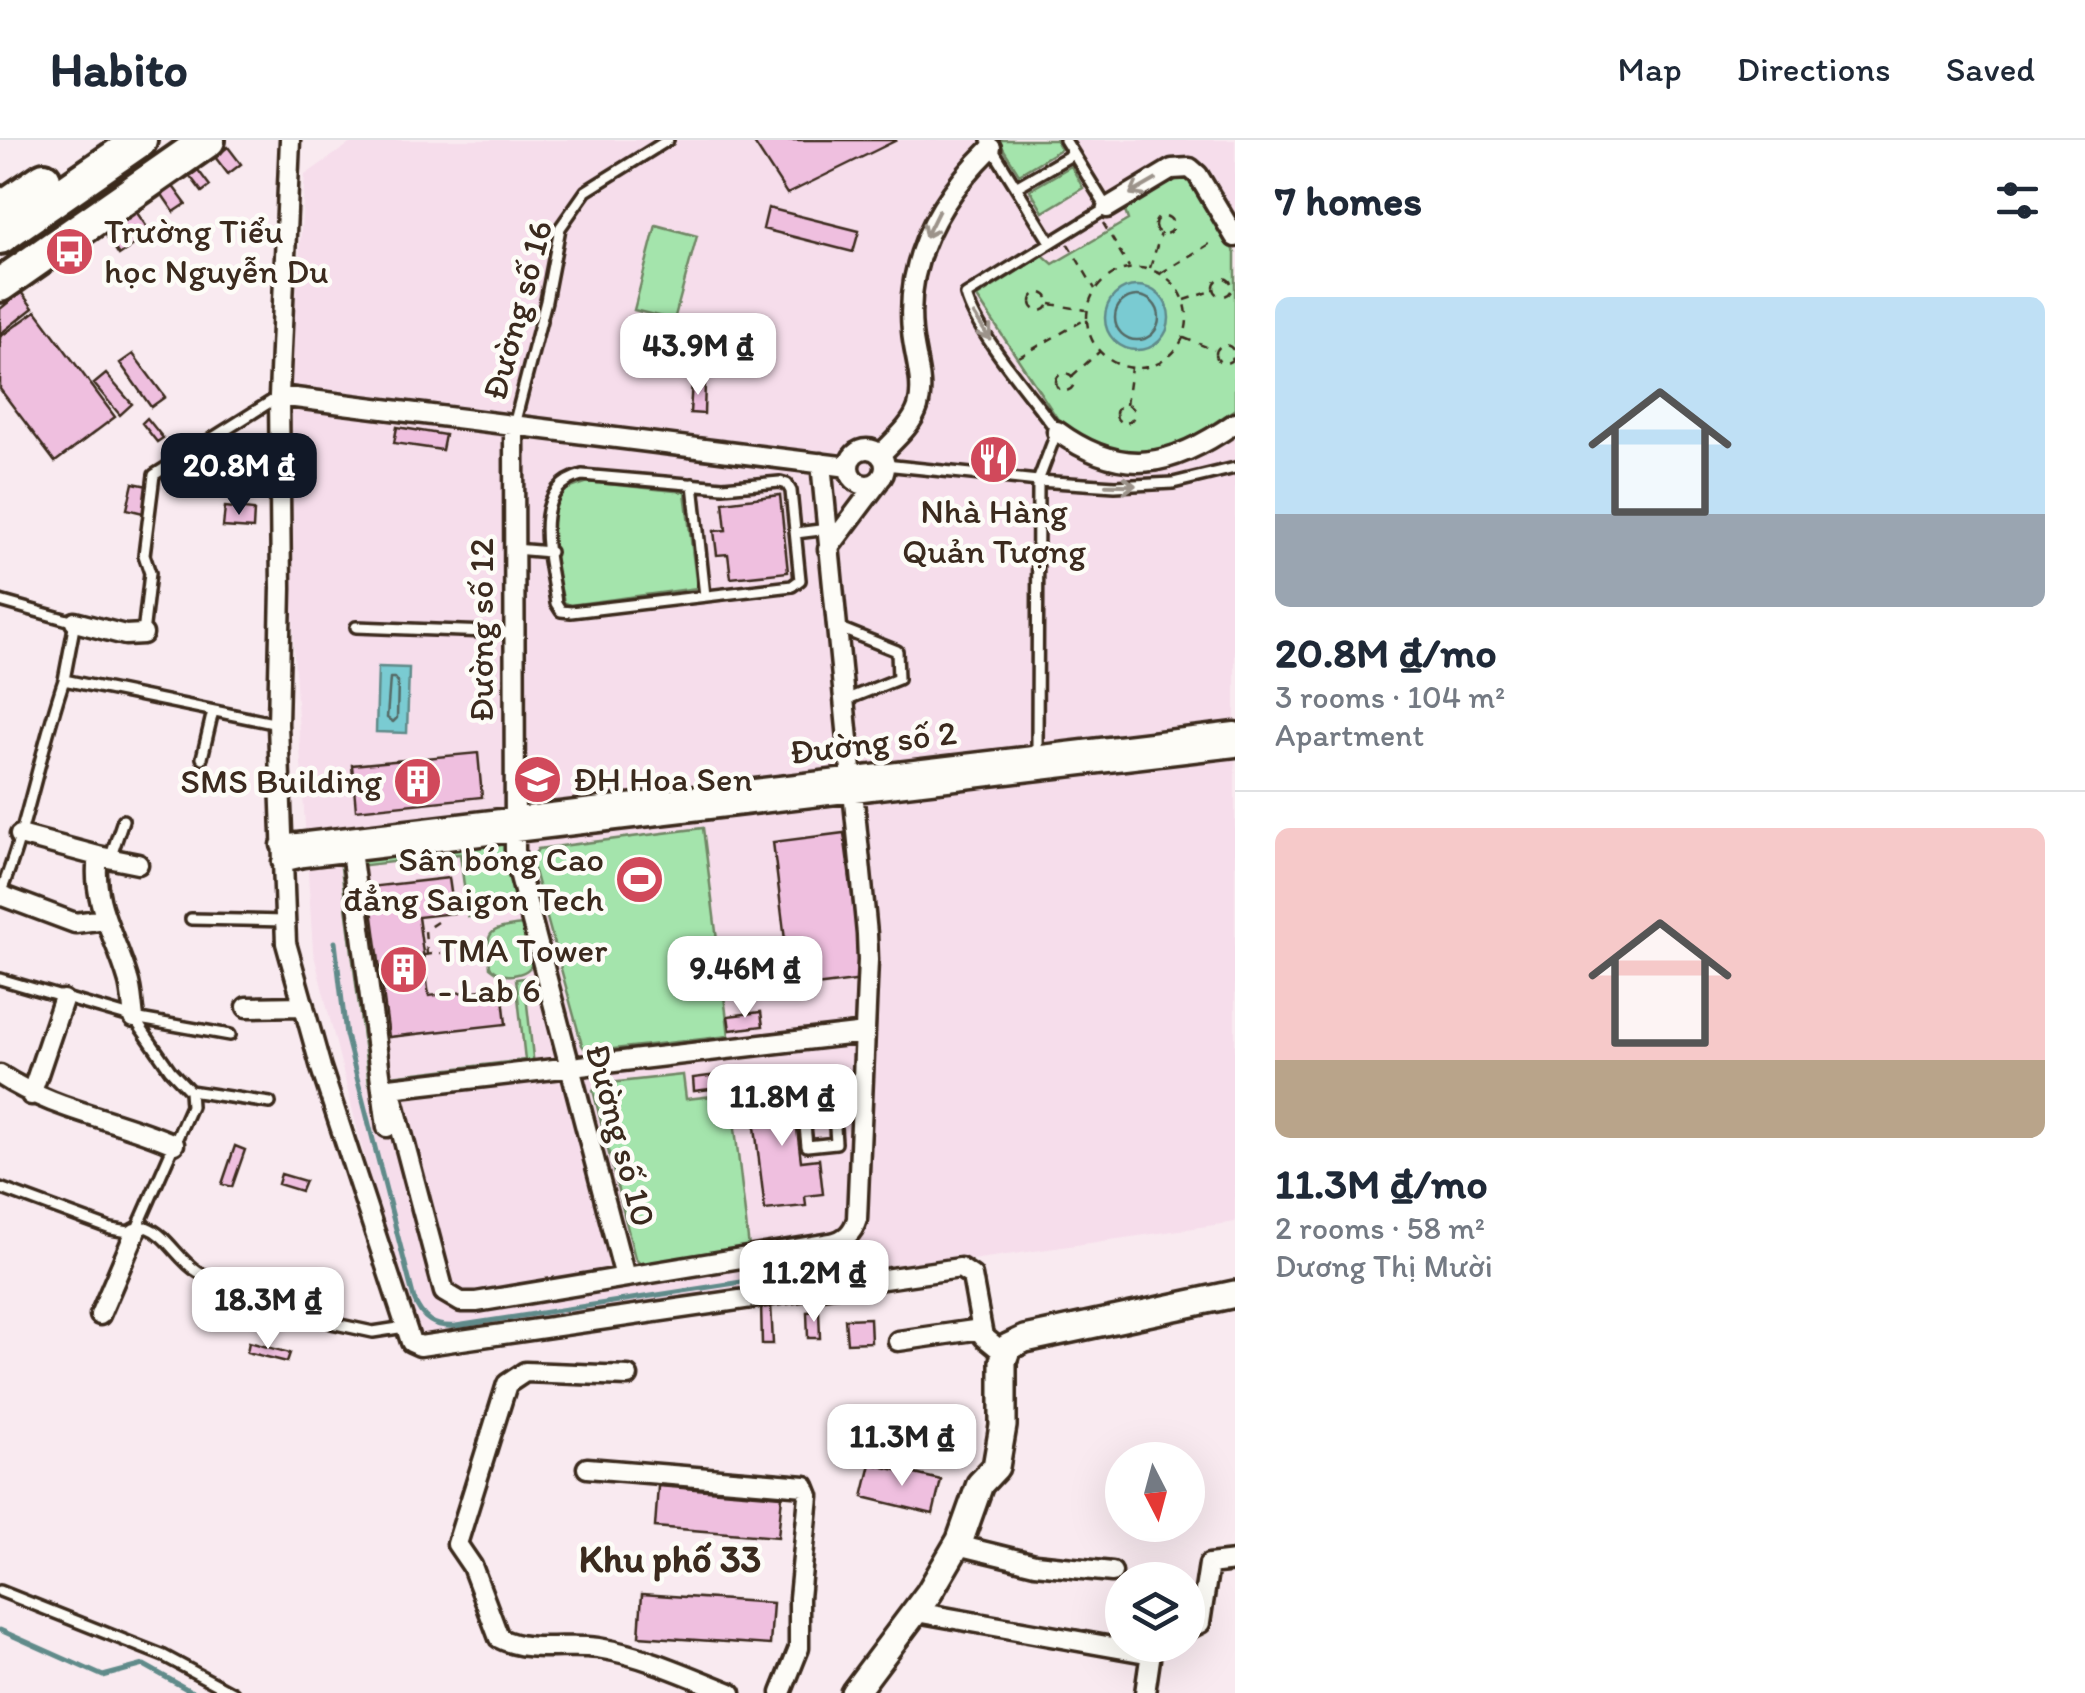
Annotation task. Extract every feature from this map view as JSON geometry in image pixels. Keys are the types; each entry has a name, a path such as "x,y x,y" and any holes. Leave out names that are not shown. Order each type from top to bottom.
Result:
{"highway":[{"path":"0,209 102,140"},
{"path":"0,236 140,140"},
{"path":"0,264 178,140"},
{"path":"0,286 208,140"}],"street":[{"path":"290,140 279,396 278,724 286,943 410,1342 420,1346 960,1268 972,1276 981,1329 988,1341 1005,1354"},
{"path":"833,535 912,420 919,403 912,308 916,272 926,236 957,184 989,144"},
{"path":"1102,211 1172,170 1184,167 1198,175 1229,213 1235,237"},
{"path":"279,396 849,467"},
{"path":"1057,430 1080,448 1099,455 1158,462 1192,450 1235,422"},
{"name":"Đường số 12","path":"512,827 514,425"},
{"path":"862,450 873,450 882,466 872,484 861,484 852,478 849,467 852,456 862,450"},
{"path":"821,463 833,535 836,626 868,934 857,1219 847,1236 831,1244 476,1302 461,1302 448,1296 439,1280 390,1088 864,1033"},
{"path":"75,622 126,635 143,634"},
{"name":"Đường số 2","path":"851,785 1038,755 1235,732"},
{"name":"Đường số 2","path":"281,854 851,785 1235,746"},
{"name":"Đường số 10","path":"512,827 514,857 626,1277"},
{"path":"20,835 138,864"},
{"path":"350,845 387,1127"},
{"path":"104,858 97,877 105,919 129,980 134,1018"},
{"path":"0,894 76,923 105,919"},
{"path":"32,1095 63,1000"},
{"path":"246,1007 304,1006"},
{"path":"0,1074 32,1095 174,1144"},
{"path":"100,1316 135,1233"},
{"path":"854,1693 916,1612 956,1545 980,1484 996,1466 1003,1426 1002,1368 1005,1354 1013,1344 1235,1294"},
{"path":"898,1341 981,1329"},
{"path":"628,1376 526,1372 507,1384 457,1544 472,1566 499,1638 515,1646 598,1648 675,1670 730,1693"},
{"path":"587,1468 805,1486 809,1496 798,1648 781,1693"},
{"path":"956,1545 1035,1564 1105,1571"},
{"path":"1205,1590 1209,1564 1235,1560"},
{"path":"916,1612 1105,1646"},
{"path":"1145,1693 1150,1662"}],"lane":[{"name":"Đường số 16","path":"514,425 560,228 586,191 668,140"},
{"path":"1038,755 1038,481 1057,430 970,308 966,295 1102,211 1065,140"},
{"path":"989,144 1050,242"},
{"path":"1016,187 1074,154"},
{"path":"143,634 150,573 144,555 154,475 279,396"},
{"path":"882,466 1038,481 1156,485 1235,468"},
{"path":"591,475 694,484 788,484 800,576 797,584 564,612 556,602 550,552 548,508 556,490 568,480 591,475"},
{"path":"694,484 706,596"},
{"path":"796,533 833,535"},
{"path":"514,549 550,552"},
{"path":"0,601 75,622 64,680 0,894"},
{"path":"836,626 898,651 898,678 843,701"},
{"path":"356,627 514,634"},
{"path":"64,680 278,724"},
{"path":"202,758 213,711"},
{"path":"104,858 124,820"},
{"path":"191,919 285,921"},
{"path":"0,979 134,1018 230,1035"},
{"path":"134,1018 170,1070 190,1091 270,1103"},
{"path":"135,1233 191,1106 190,1091"},
{"path":"834,1112 836,1143 807,1146 802,1117 834,1112 862,1108"},
{"path":"0,1188 111,1229 135,1233 146,1227 158,1232 175,1254 219,1283 325,1311 332,1323 373,1332 405,1327"},
{"path":"0,1591 164,1656 233,1693"}],"path":[{"path":"1102,211 1130,269"},
{"path":"1150,270 1161,234"},
{"path":"1062,235 1096,290"},
{"path":"1160,274 1211,242"},
{"path":"1130,269 1150,270 1176,286 1184,300 1187,316 1183,337 1159,362 1131,367 1114,362 1100,351 1092,338 1088,310 1096,290 1113,274 1130,269"},
{"path":"1184,300 1215,290"},
{"path":"1049,304 1088,310"},
{"path":"1008,364 1087,318"},
{"path":"1183,337 1217,352"},
{"path":"1072,376 1100,351"},
{"path":"1126,405 1131,367"},
{"path":"437,922 425,930 425,955 441,953"}],"shaded area":[{"path":"355,140 1235,140 1235,1222 417,1340 366,1164 313,951 294,654 288,408 305,175"}],"green space":[{"path":"998,140 1056,140 1061,149 1019,174"},
{"path":"1071,166 1083,188 1043,212 1030,190"},
{"path":"1185,175 1235,253 1235,409 1184,443 1159,452 1121,451 1088,441 1059,421 977,297 1043,255 1053,264 1128,220 1124,208"},
{"path":"656,225 697,236 674,320 634,310"},
{"path":"588,482 685,492 697,588 570,605 564,602 553,546 554,516 562,491"},
{"path":"703,828 729,1036 587,1052 531,860 538,849"},
{"path":"508,840 517,911 468,917 460,854 349,867 374,1078 525,1060 516,979 524,978 534,1066 369,1084 340,860"},
{"path":"523,925 529,929 532,965 522,973 498,973 490,967 491,934"},
{"path":"683,1075 686,1099 731,1094 749,1248 641,1265 635,1258 593,1090 600,1084"}],"water":[{"path":"1137,286 1160,295 1169,318 1160,341 1137,350 1114,341 1105,318 1114,295"},
{"path":"378,667 409,668 407,733 376,732"}],"building":[{"path":"897,140 787,194 754,143"},
{"path":"228,147 241,164 228,174 215,157"},
{"path":"198,170 210,186 202,192 190,176"},
{"path":"172,185 186,204 174,212 161,193"},
{"path":"768,208 859,231 853,252 763,229"},
{"path":"135,210 151,233 119,255 103,231"},
{"path":"21,292 33,308 0,334 0,309"},
{"path":"36,311 115,417 55,462 0,389 0,337"},
{"path":"133,354 165,397 151,407 120,363"},
{"path":"106,374 132,404 120,415 94,384"},
{"path":"692,381 705,382 704,414 690,413"},
{"path":"147,418 163,438 157,442 142,423"},
{"path":"397,427 445,435 442,450 394,443"},
{"path":"133,483 148,486 143,513 127,509"},
{"path":"780,495 788,572 731,578 728,554 717,555 714,531 726,530 723,502"},
{"path":"225,507 254,510 253,529 223,527"},
{"name":"SMS Building","path":"478,753 482,797 356,810 352,765"},
{"path":"844,833 863,980 791,989 773,842"},
{"name":"TMA Tower - Lab 6","path":"449,878 454,913 418,917 429,996 502,988 506,1024 389,1037 369,887"},
{"path":"761,1012 763,1026 730,1030 728,1016"},
{"path":"726,1074 727,1087 694,1091 693,1078"},
{"path":"791,1080 801,1161 819,1159 823,1194 805,1196 806,1206 765,1210 750,1085"},
{"path":"235,1146 245,1150 232,1187 222,1184"},
{"path":"281,1174 305,1181 301,1191 278,1184"},
{"path":"761,1304 771,1304 773,1344 762,1344"},
{"path":"819,1311 820,1338 808,1338 807,1312"},
{"path":"870,1318 871,1342 847,1343 845,1319"},
{"path":"249,1342 290,1353 287,1362 247,1352"},
{"path":"849,1418 867,1424 863,1440 844,1435"},
{"path":"871,1464 941,1480 933,1514 863,1497"},
{"path":"658,1486 782,1496 778,1537 655,1527"},
{"path":"642,1594 773,1603 770,1645 639,1636"}],"waterway":[{"path":"335,942 346,1035 414,1299 430,1321 456,1326 878,1261"},
{"path":"0,1630 103,1676 144,1665 194,1693"}],"place":[{"name":"Trường Tiểu học Nguyễn Du","path":"69,251"},
{"name":"Nhà Hàng Quản Tượng","path":"994,459"},
{"name":"ĐH Hoa Sen","path":"538,779"},
{"name":"SMS Building","path":"417,781"},
{"name":"Sân bóng Cao đẳng Saigon Tech","path":"639,879"},
{"name":"TMA Tower - Lab 6","path":"403,970"}],"district":[{"name":"Khu phố 33","path":"670,1559"}]}
